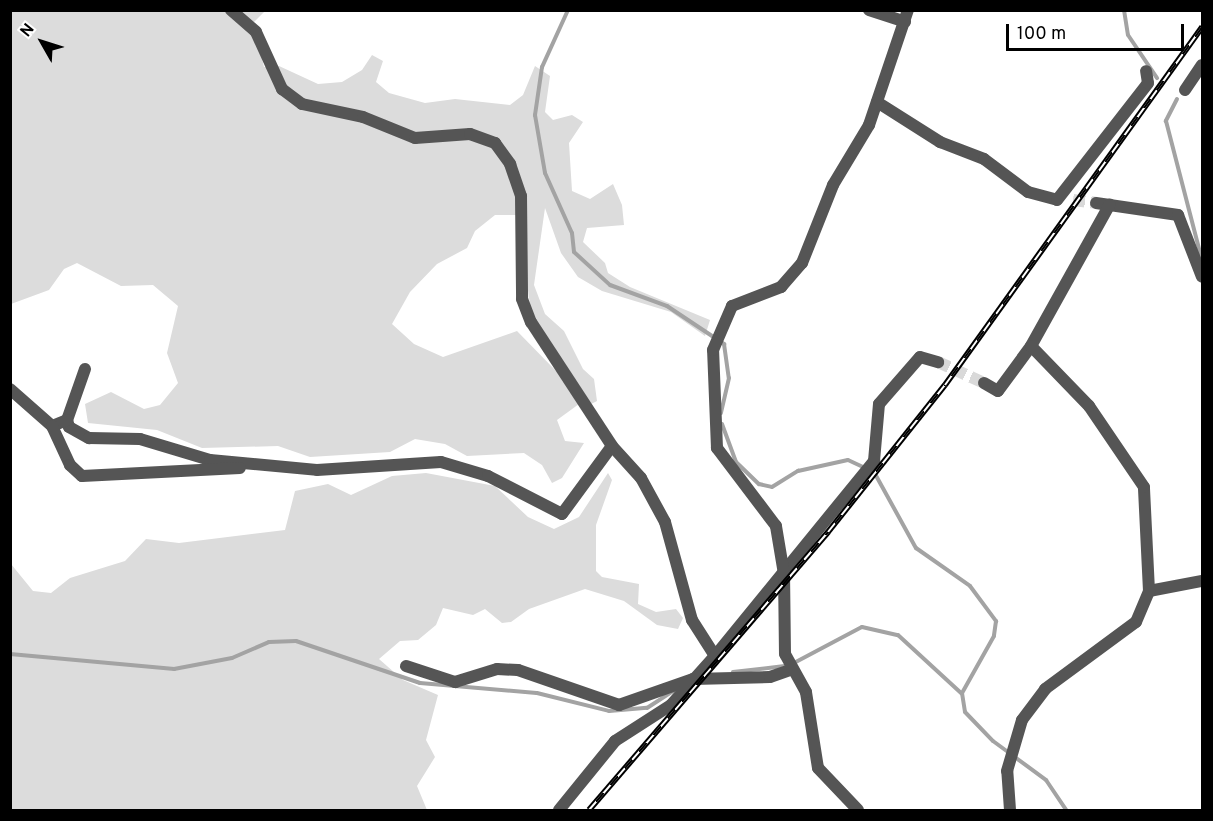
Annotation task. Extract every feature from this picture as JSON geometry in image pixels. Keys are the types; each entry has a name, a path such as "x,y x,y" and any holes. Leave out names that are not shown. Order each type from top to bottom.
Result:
{"street":[{"path":"231,10 256,32 282,89 302,104 363,117 415,138 470,134 495,143 510,164 521,196 525,222 522,299 531,322 612,446 641,478 665,522 692,620 715,656"},
{"path":"858,810 818,768 806,692 790,670 784,574 776,526 726,467 715,441 716,334 732,306 793,277 878,102 907,16 869,10"},
{"path":"1185,90 1203,65"},
{"path":"878,102 940,142 984,159 1028,192 1057,200 1069,197 1148,83 1146,71"},
{"path":"1096,203 1178,215 1203,277"},
{"path":"984,383 998,391 1031,346 1110,204"},
{"path":"1010,810 1008,761 1022,720 1045,689 1136,622 1149,591 1144,487 1089,406 1031,346"},
{"path":"559,810 615,741 671,705 715,656 874,461 879,404 920,357 938,362"},
{"path":"85,369 67,420 69,427 89,438 140,439 210,460 274,464 317,470 441,462 488,476 562,514 612,446"},
{"path":"10,389 52,426 70,465 82,476 274,464"},
{"path":"52,426 67,420"},
{"path":"1149,591 1203,581"},
{"path":"406,666 455,682 497,669 518,670 619,705 693,680 770,677 790,670"}],"shaded area":[{"path":"266,10 246,30 258,42 264,67 279,66 318,84 342,82 362,70 372,55 383,61 376,82 389,93 425,103 455,99 510,105 523,95 535,66 550,76 545,112 553,120 572,115 583,122 569,143 572,191 590,199 613,184 622,205 624,225 587,228 583,242 605,263 608,273 630,287 710,320 705,336 671,312 602,291 578,277 561,253 545,208 534,285 545,314 564,331 583,369 594,379 597,401 591,404 531,313 518,215 495,215 475,231 467,248 437,264 410,292 392,324 414,344 443,357 517,331 558,373 579,404 557,420 565,441 584,443 562,478 552,483 542,465 524,453 467,456 445,444 415,439 390,452 310,457 278,446 202,448 157,430 88,423 85,404 111,392 144,409 160,405 178,383 167,353 178,306 153,285 121,286 77,263 64,269 49,290 11,304 11,11"},
{"path":"426,473 495,486 528,517 554,529 579,517 608,473 612,480 596,525 596,571 602,577 639,584 638,604 656,612 676,609 683,618 678,629 657,625 624,601 585,589 529,609 511,622 502,623 485,609 473,615 443,608 436,625 418,640 400,641 379,659 403,680 438,695 426,740 435,757 417,786 427,810 11,810 11,564 33,591 51,593 70,578 125,561 146,539 179,543 285,530 295,491 328,484 351,495 392,476"}],"waterway":[{"path":"568,10 542,67 535,115 545,173 572,233 574,252 610,285 667,306 724,344 729,378 721,413"},
{"path":"1124,10 1128,35 1157,78"},
{"path":"1177,99 1166,121 1202,260"},
{"path":"722,424 736,462 759,484 772,487 798,471 848,460 874,472 916,548 970,586 996,621 994,636 962,693 965,712 993,741 1046,780 1066,810"},
{"path":"792,664 862,627 898,635 961,693"},
{"path":"10,654 174,669 232,658 269,642 296,641 420,683 537,693 609,711 647,708 673,691"},
{"path":"733,672 785,666"}],"tunnel":[{"path":"1073,200 1096,203"},
{"path":"938,362 984,383"}],"railway":[{"path":"589,810 828,532 945,385 1202,27"}]}
